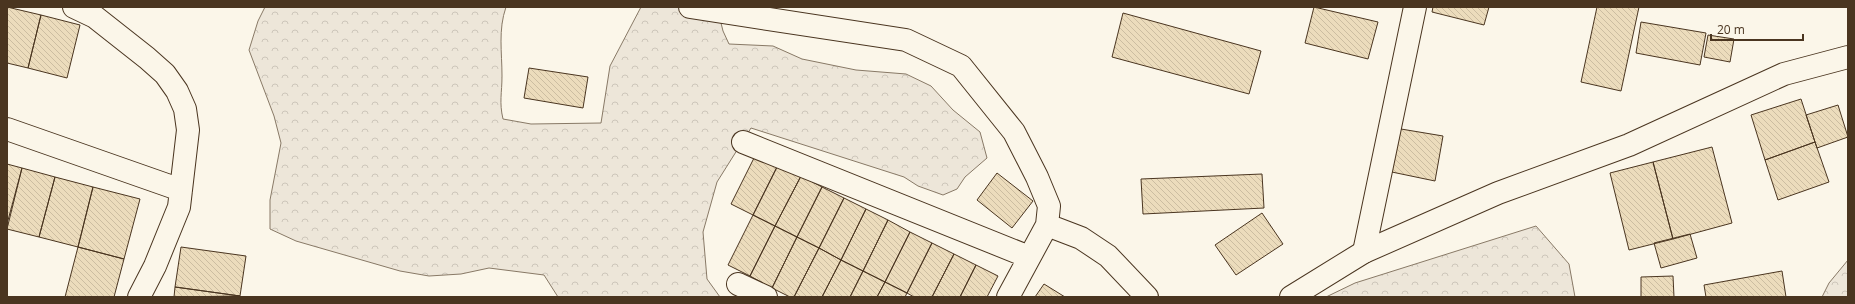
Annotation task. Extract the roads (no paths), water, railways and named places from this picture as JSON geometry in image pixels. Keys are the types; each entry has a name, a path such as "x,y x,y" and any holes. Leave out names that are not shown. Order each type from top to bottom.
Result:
{"street":[{"path":"74,7 95,17 165,74 177,92 185,109 188,130 180,206 155,266 139,297"},
{"path":"690,7 725,10 906,40 961,66 1014,132 1037,177 1049,206 1047,225 1008,297"},
{"path":"1364,252 1415,7"},
{"path":"1291,297 1364,252 1498,193 1629,145 1784,74 1848,56"},
{"path":"7,129 181,190"},
{"path":"743,142 1029,257"},
{"path":"1047,225 1080,238 1108,256 1147,297"},
{"path":"738,284 766,297"}]}
